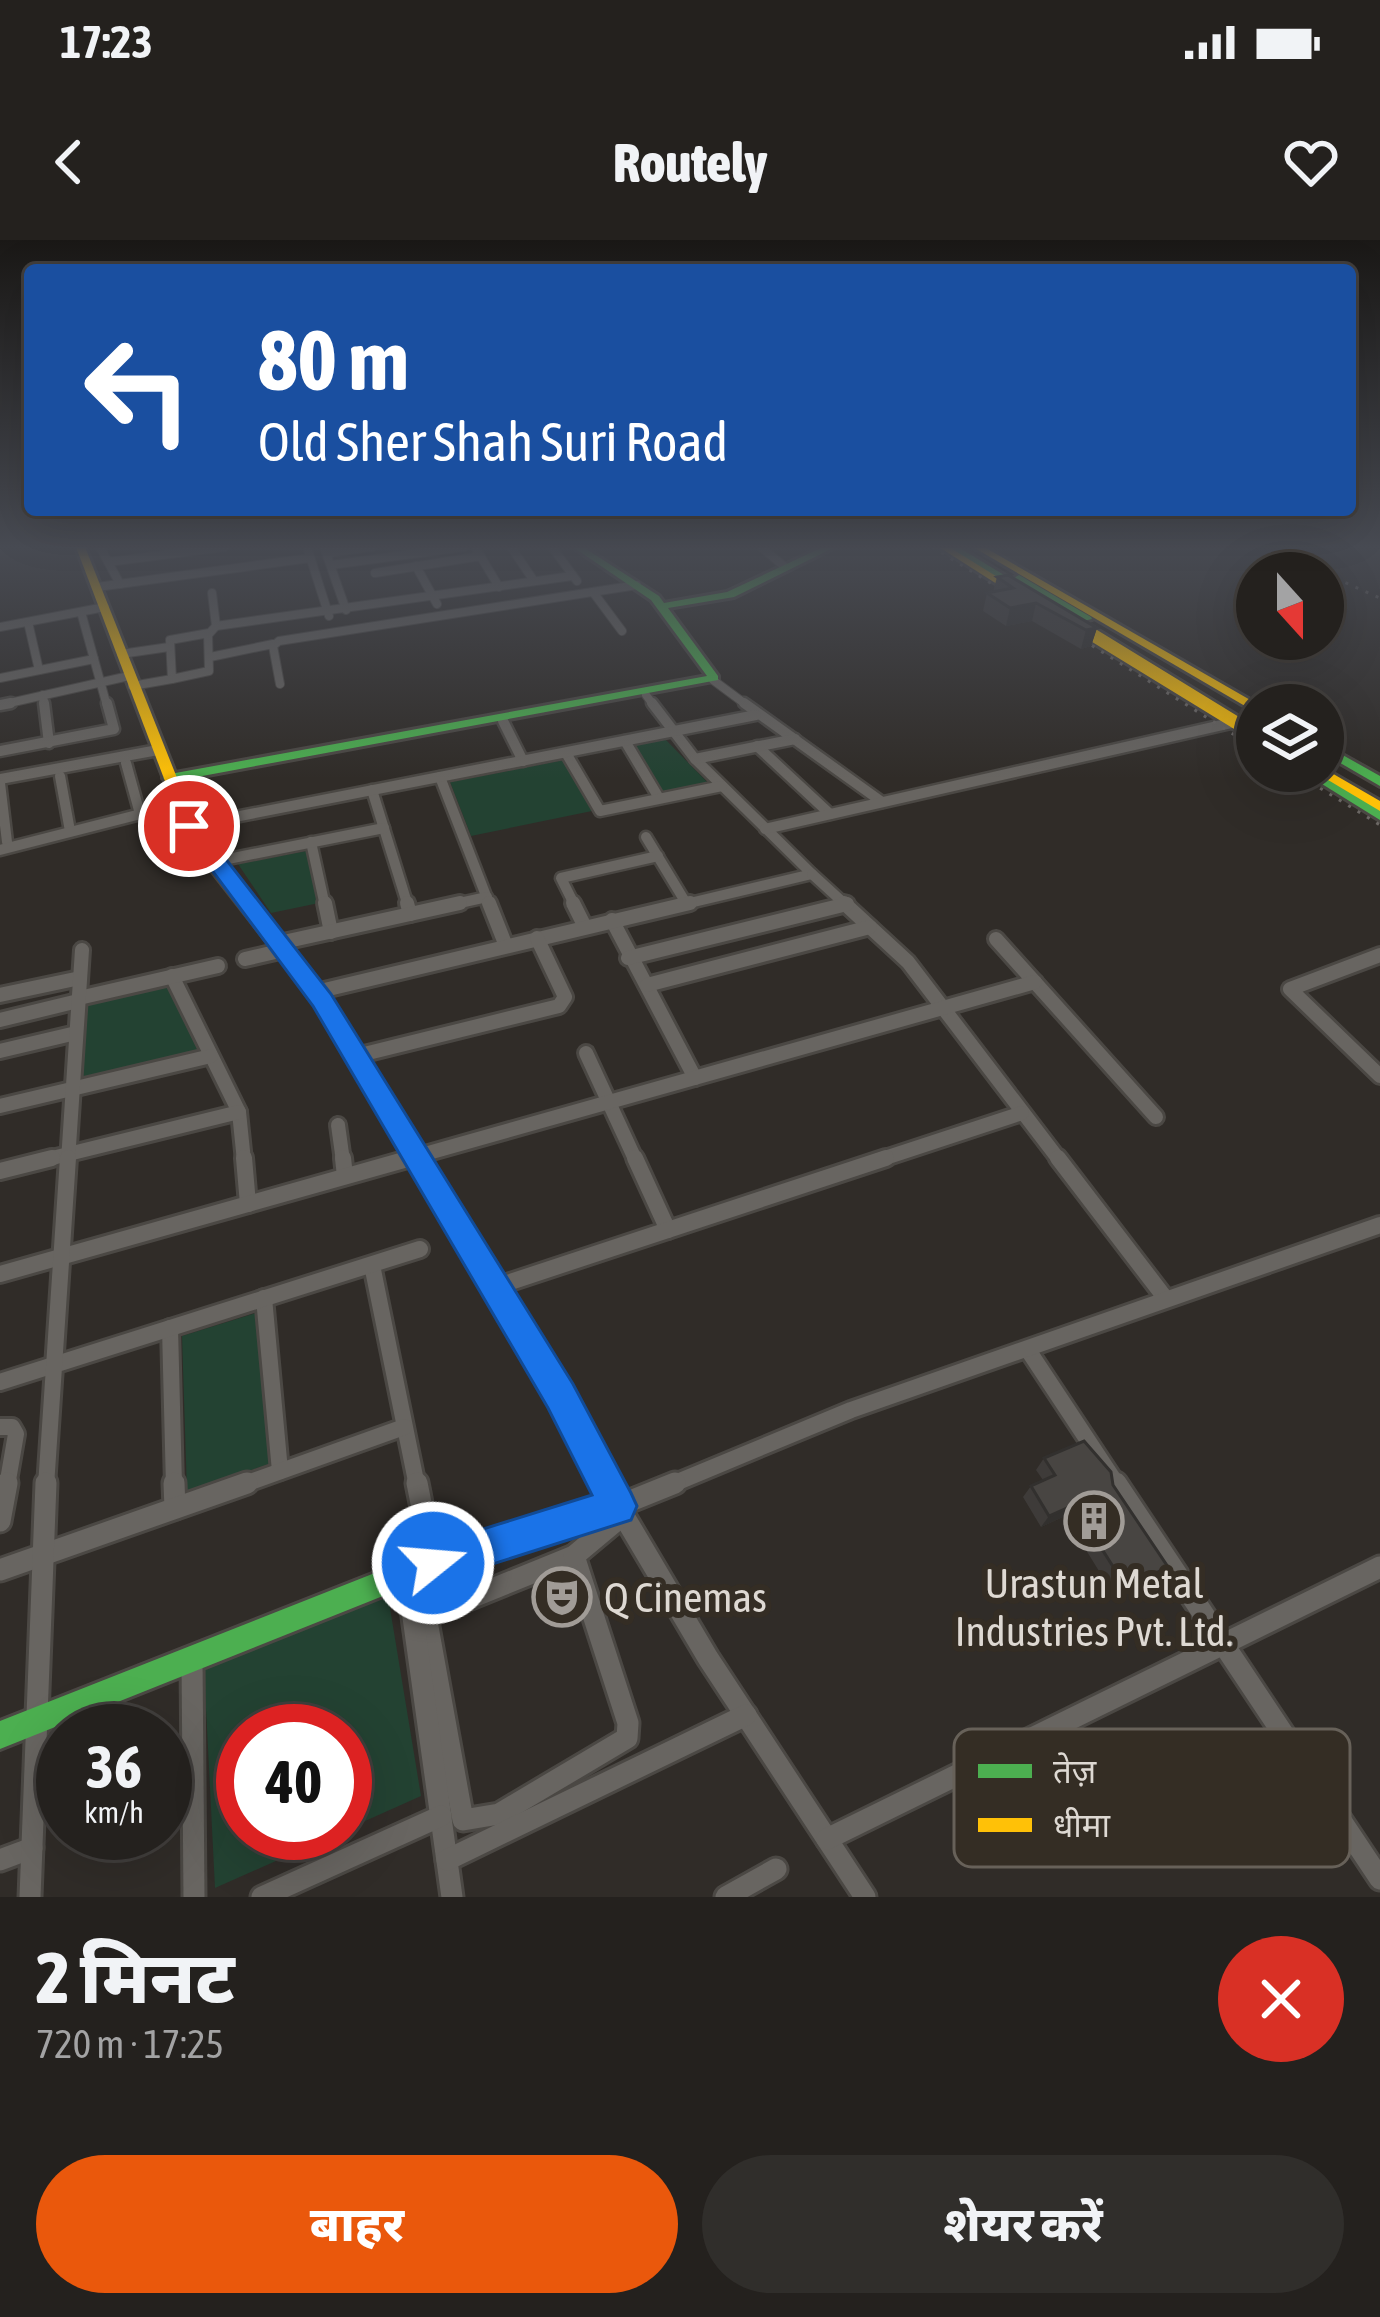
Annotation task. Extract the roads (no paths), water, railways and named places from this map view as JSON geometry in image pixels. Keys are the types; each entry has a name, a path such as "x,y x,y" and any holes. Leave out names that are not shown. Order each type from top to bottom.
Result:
{"main road":[{"path":"78,1704 433,1563 620,1510 495,1287 316,992 189,826 111,624"},
{"path":"170,778 713,680 675,624"},
{"path":"1070,624 1236,726"},
{"path":"1085,624 1236,722"},
{"path":"1094,624 1236,707"},
{"path":"1112,624 1155,659"},
{"path":"1114,624 1236,697"},
{"path":"1344,761 1380,782"},
{"path":"1344,772 1380,793"},
{"path":"1344,790 1380,812"},
{"path":"0,1735 36,1720"}],"street":[{"path":"29,624 39,670"},
{"path":"0,751 114,729 84,624"},
{"path":"0,705 103,682 208,673 212,624"},
{"path":"172,679 169,646 174,639 251,624"},
{"path":"332,624 334,632"},
{"path":"210,657 383,624"},
{"path":"616,624 622,632"},
{"path":"273,644 280,684"},
{"path":"121,654 169,646"},
{"path":"0,678 94,658"},
{"path":"713,680 882,802"},
{"path":"43,695 50,742"},
{"path":"646,695 695,759 908,962 1166,1299"},
{"path":"189,826 756,715"},
{"path":"503,721 523,761"},
{"path":"765,829 1231,723"},
{"path":"695,759 795,739"},
{"path":"108,740 139,811"},
{"path":"625,741 659,798"},
{"path":"757,746 830,814"},
{"path":"158,750 0,781 2,845 179,801"},
{"path":"566,753 599,810 722,786"},
{"path":"59,776 69,829"},
{"path":"440,777 506,946"},
{"path":"372,790 410,914"},
{"path":"213,862 384,828"},
{"path":"646,837 686,903"},
{"path":"311,842 331,932"},
{"path":"585,927 561,878 658,856"},
{"path":"316,992 812,874"},
{"path":"245,959 331,932 487,897"},
{"path":"628,958 847,904"},
{"path":"612,920 695,1078"},
{"path":"646,985 870,927"},
{"path":"356,1056 559,1006 565,997 537,938"},
{"path":"995,938 1156,1117"},
{"path":"36,1704 41,1555 82,950"},
{"path":"1380,955 1309,979 1290,994 1380,1076"},
{"path":"0,1020 218,966"},
{"path":"172,976 239,1112 248,1204"},
{"path":"0,995 80,978"},
{"path":"0,1274 1035,982"},
{"path":"0,1051 76,1033"},
{"path":"586,1053 668,1230"},
{"path":"0,1106 211,1056"},
{"path":"0,1171 239,1112"},
{"path":"495,1287 1022,1113"},
{"path":"338,1125 345,1176"},
{"path":"574,1556 628,1723 627,1738 499,1814 463,1820 426,1616 574,1556 620,1510 851,1410 1380,1225"},
{"path":"0,1382 420,1249"},
{"path":"372,1264 433,1563"},
{"path":"264,1298 280,1471"},
{"path":"170,1328 176,1508"},
{"path":"1028,1350 1280,1729"},
{"path":"0,1427 12,1427 16,1434 0,1521"},
{"path":"0,1570 404,1427"},
{"path":"620,1510 865,1897"},
{"path":"1050,1729 1380,1567"},
{"path":"407,1574 452,1897"},
{"path":"192,1660 194,1897"},
{"path":"447,1860 746,1715"},
{"path":"30,1897 36,1720"},
{"path":"827,1839 954,1776"},
{"path":"262,1897 441,1816"},
{"path":"1350,1834 1380,1879"},
{"path":"0,1860 32,1847"},
{"path":"726,1897 776,1869"}],"railway":[{"path":"1064,628 1236,736"},
{"path":"1326,792 1380,825"}],"place":[{"name":"Urastun Metal Industries Pvt. Ltd.","path":"1094,1521"},
{"name":"Q Cinemas","path":"562,1597"}]}
